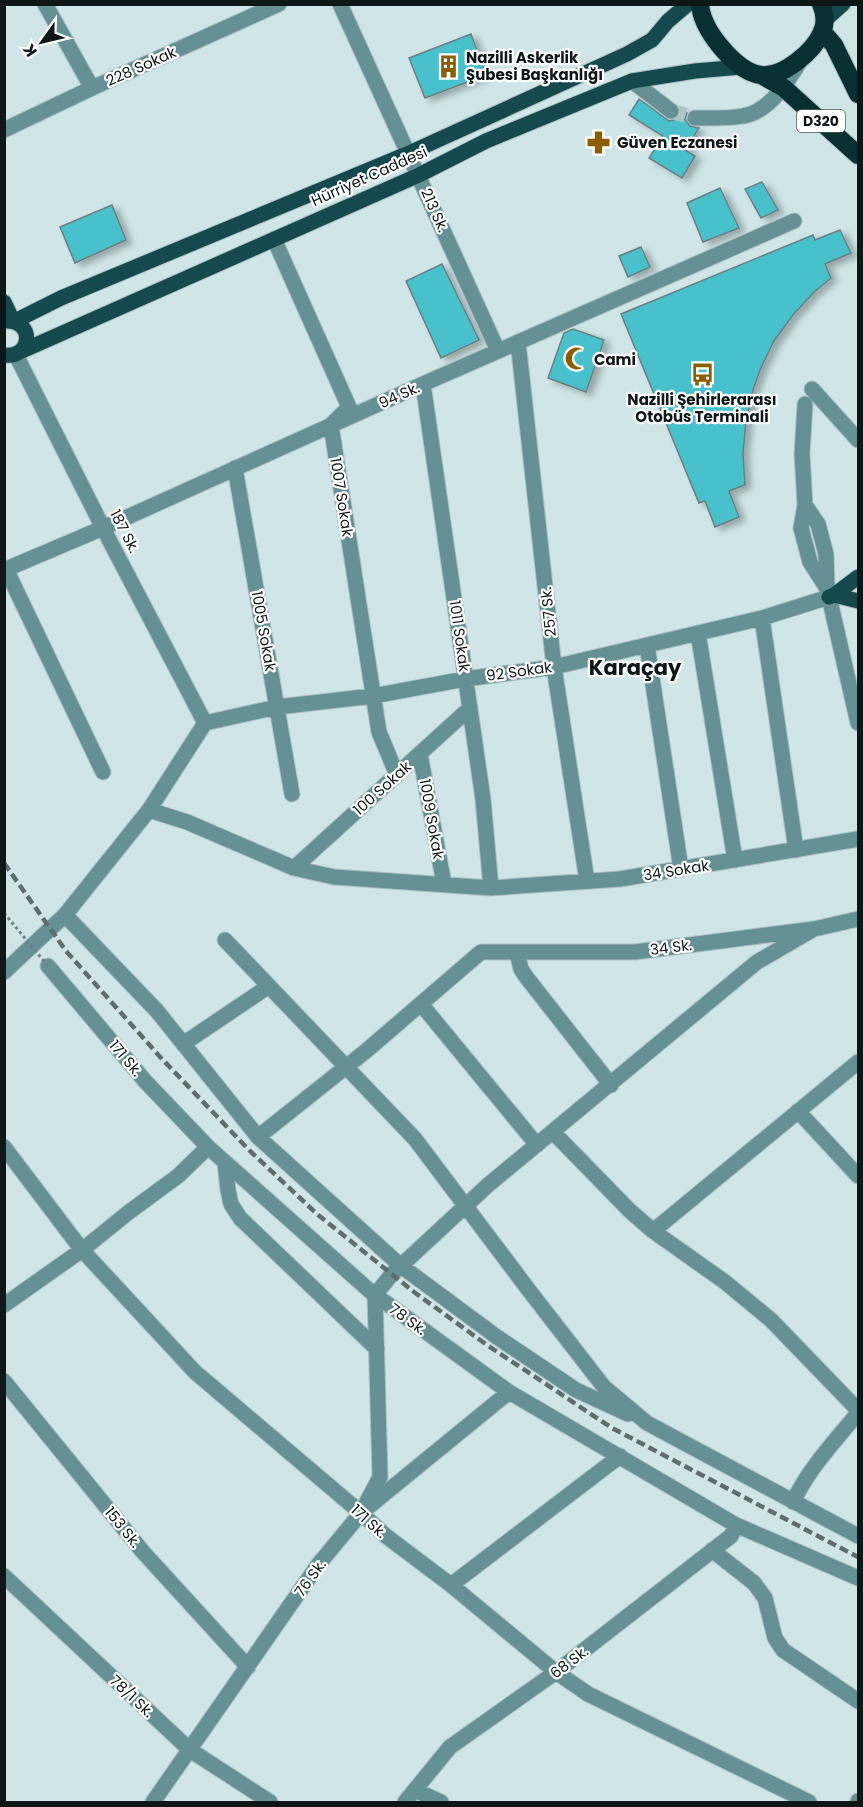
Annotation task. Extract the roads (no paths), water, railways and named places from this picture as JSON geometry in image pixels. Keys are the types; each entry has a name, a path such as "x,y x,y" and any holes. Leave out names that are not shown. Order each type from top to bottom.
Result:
{"highway":[{"path":"700,4 707,27 715,40 741,67 761,75 775,73 802,58 814,45 823,19"},
{"name":"D320","path":"823,19 858,94"},
{"name":"D320","path":"761,75 784,88 858,155"}],"main road":[{"name":"Hürriyet Caddesi","path":"11,321 60,298 407,154 627,54 652,40 668,21 688,4"},
{"path":"823,19 843,4"},
{"name":"Hürriyet Caddesi","path":"11,355 419,175 486,141 632,81 695,71 741,67"},
{"path":"4,302 11,321 20,324 27,334 27,340 11,355"},
{"path":"830,593 858,577"},
{"path":"830,593 858,601"}],"street":[{"path":"45,4 92,88"},
{"name":"228 Sokak","path":"4,130 279,4"},
{"name":"213 Sk.","path":"340,4 498,351"},
{"path":"695,118 744,116 758,111 784,88 802,58"},
{"path":"632,81 671,111"},
{"name":"94 Sk.","path":"5,569 103,528 794,221"},
{"path":"274,239 349,407 331,425"},
{"name":"257 Sk.","path":"518,342 554,667 587,881"},
{"name":"187 Sk.","path":"11,355 205,723"},
{"name":"1011 Sokak","path":"423,384 483,799 491,888"},
{"path":"812,388 858,440"},
{"path":"805,404 802,454 805,505 818,524 826,554 830,593 856,698 858,723"},
{"name":"1007 Sokak","path":"331,425 379,732 397,774"},
{"name":"1005 Sokak","path":"235,468 292,794"},
{"path":"5,569 102,772"},
{"name":"92 Sokak","path":"205,723 277,707 373,696 465,679 554,667 762,618 830,593"},
{"path":"762,618 796,850"},
{"path":"698,633 735,860"},
{"path":"647,645 681,869"},
{"name":"100 Sokak","path":"294,868 470,708"},
{"path":"4,972 65,915 149,810 205,723"},
{"name":"1009 Sokak","path":"420,754 444,884"},
{"name":"34 Sokak","path":"149,810 187,822 294,868 334,877 491,888 620,879 858,839"},
{"path":"65,915 157,1011 258,1137 401,1266 497,1337 576,1390 647,1423 858,1536"},
{"name":"34 Sk.","path":"421,1004 481,952 635,952 814,929 858,919"},
{"path":"361,1513 380,1477 375,1295 392,1274 488,1185 757,962 814,929"},
{"path":"225,940 415,1139 604,1387 647,1423"},
{"path":"517,952 521,969 527,978 611,1085"},
{"name":"171 Sk.","path":"48,966 144,1081 208,1147"},
{"path":"183,1044 269,987"},
{"path":"258,1137 421,1004 537,1145"},
{"path":"653,1230 858,1062"},
{"path":"798,1111 858,1176"},
{"path":"553,1132 621,1202 653,1230 708,1269 763,1314 858,1411 804,1480 794,1502"},
{"name":"171 Sk.","path":"4,1147 82,1250 195,1372 386,1536 451,1585 556,1672 588,1694 809,1803"},
{"path":"4,1305 82,1250 178,1176 208,1147"},
{"name":"78 Sk.","path":"208,1147 375,1295 509,1392 736,1525 858,1578"},
{"path":"225,1163 231,1204 240,1218 377,1349"},
{"name":"153 Sk.","path":"4,1381 143,1552 248,1667"},
{"name":"76 Sk.","path":"153,1803 318,1565 361,1513 509,1392"},
{"path":"451,1585 620,1456"},
{"name":"68 Sk.","path":"405,1803 450,1747 556,1672 731,1536 736,1525"},
{"path":"712,1550 754,1583 765,1598 775,1638 783,1650 858,1701"},
{"name":"78/1 Sk.","path":"4,1576 190,1750 270,1803"},
{"path":"415,1790 441,1803"}],"tunnel":[{"path":"671,111 695,118"}],"railway":[{"path":"4,863 66,951 162,1059 250,1151 317,1214 414,1292 487,1345 612,1428 858,1557"}],"place":[{"name":"Nazilli Askerlik Şubesi Başkanlığı","path":"448,66"},
{"name":"Güven Eczanesi","path":"599,142"},
{"name":"Cami","path":"576,359"},
{"name":"Nazilli Şehirlerarası Otobüs Terminali","path":"702,375"}],"district":[{"name":"Karaçay","path":"635,667"}]}
